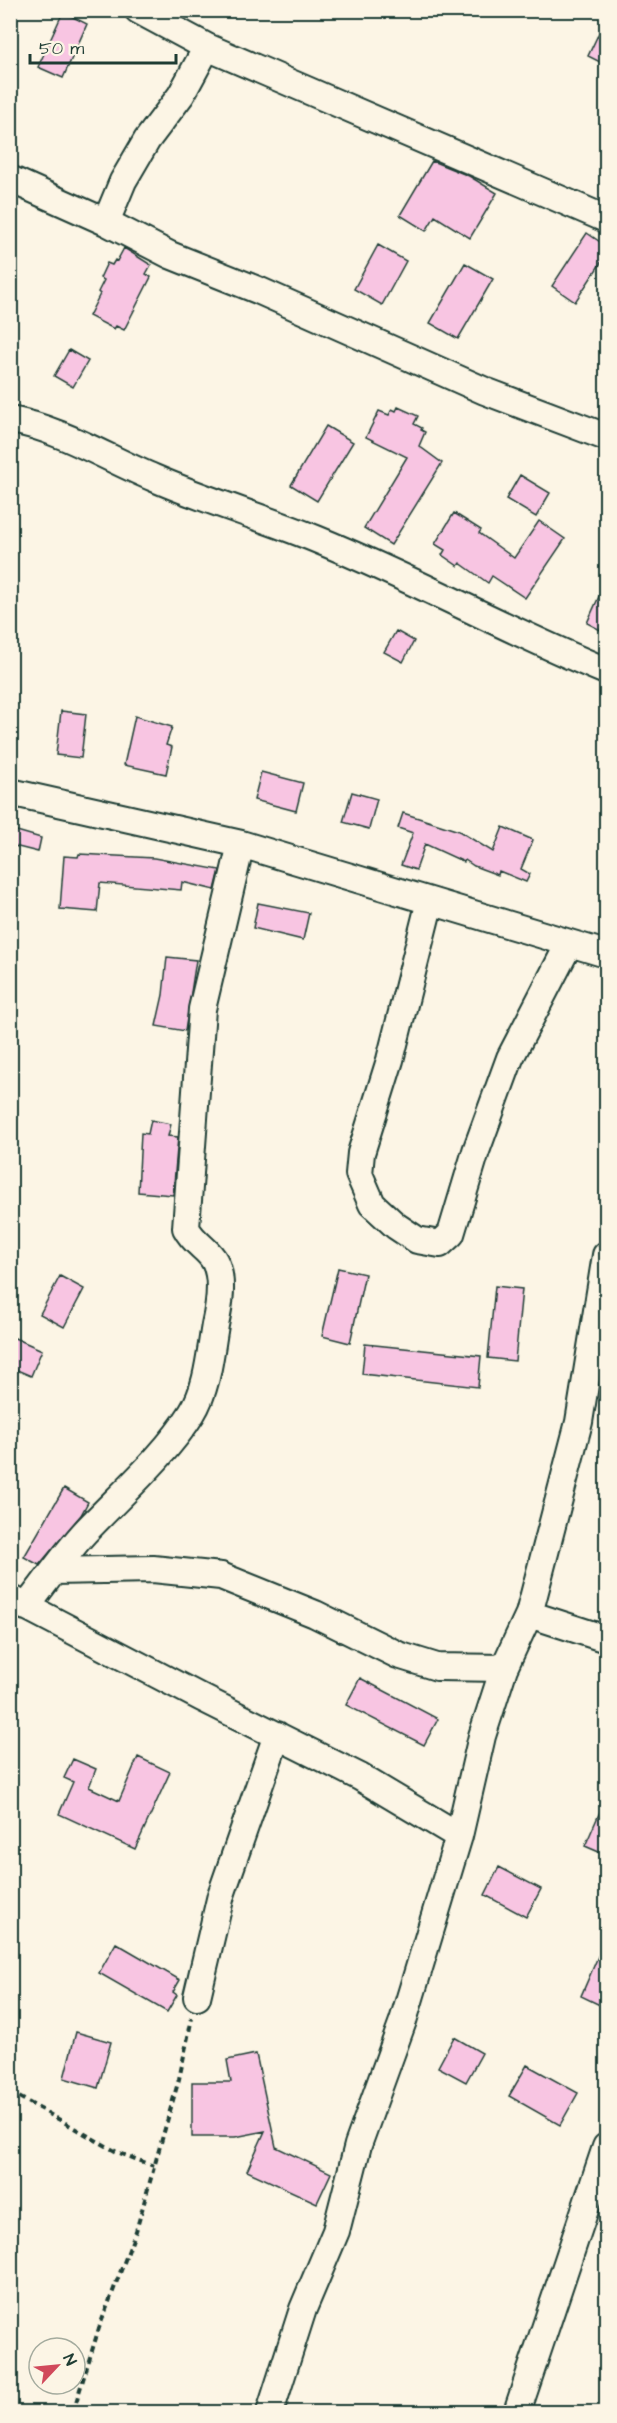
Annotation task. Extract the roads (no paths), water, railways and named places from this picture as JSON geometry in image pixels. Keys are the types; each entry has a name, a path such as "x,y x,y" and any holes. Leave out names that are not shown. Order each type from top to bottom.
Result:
{"street":[{"path":"138,10 207,47 606,219"},
{"path":"106,222 123,181 147,140 181,95 207,47"},
{"path":"10,179 106,222 170,255 260,291 485,391 606,437"},
{"path":"10,420 50,431 155,479 316,539 606,671"},
{"path":"10,792 241,844 606,954"},
{"path":"241,844 202,1009 186,1228 197,1245 216,1263 220,1278 217,1315 205,1382 193,1412 170,1442 83,1534 54,1571 18,1603 360,1777 459,1836"},
{"path":"430,901 390,1060 361,1153 358,1174 372,1204 396,1226 417,1240 440,1244 451,1234 476,1150 510,1058 569,944"},
{"path":"270,2412 303,2309 336,2231 358,2145 403,2021 459,1836 482,1736 504,1668 529,1614 579,1422 606,1255"},
{"path":"54,1571 153,1569 220,1576 315,1614 398,1655 437,1667 504,1668"},
{"path":"529,1614 606,1639"},
{"path":"197,1997 221,1895 277,1735"},
{"path":"518,2412 606,2147"}]}
